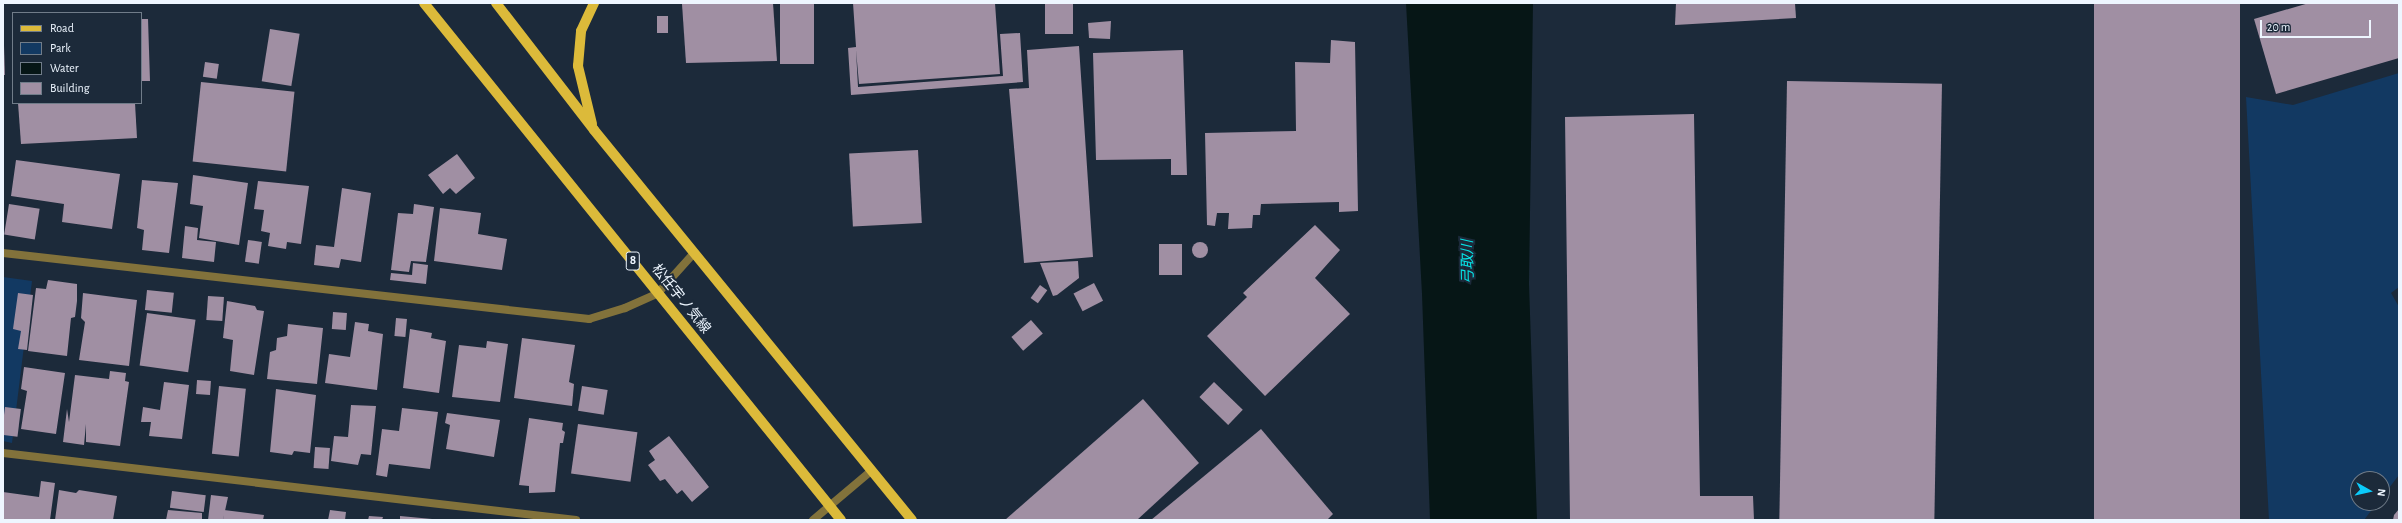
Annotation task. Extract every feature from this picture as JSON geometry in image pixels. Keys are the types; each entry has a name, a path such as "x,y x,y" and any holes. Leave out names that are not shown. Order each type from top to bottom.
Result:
{"main road":[{"name":"松任宇ノ気線","path":"424,3 841,520"},
{"path":"496,3 594,130 912,520"},
{"path":"594,3 582,31 578,66 594,130"}],"street":[{"path":"3,253 589,319 625,308 658,293 694,253"},
{"path":"3,453 576,520"},
{"path":"813,520 871,471"}],"green space":[{"path":"2399,73 2399,287 2391,293 2399,307 2399,475 2390,487 2390,471 2350,471 2350,511 2371,511 2364,520 2269,520 2246,97 2293,105"},
{"path":"3,277 32,281 12,443 3,441"}],"water":[{"name":"弓取川","path":"1406,3 1533,3 1529,284 1537,520 1430,520 1422,294"}],"building":[{"path":"773,3 777,61 686,63 682,4"},
{"path":"780,3 814,3 814,64 780,64"},
{"path":"853,3 995,3 1000,74 859,84 856,50 858,87 1003,76 1000,34 1020,33 1023,82 851,95 848,48 856,47"},
{"path":"1045,3 1073,3 1073,34 1045,34"},
{"path":"1676,3 1795,3 1796,18 1675,25"},
{"path":"2094,3 2240,3 2240,520 2094,520"},
{"path":"2309,3 2399,3 2399,58 2276,94 2254,19"},
{"path":"657,16 668,16 668,33 657,33"},
{"path":"142,19 148,19 150,81 142,81"},
{"path":"1111,21 1110,39 1089,38 1088,23"},
{"path":"270,29 300,34 291,86 262,81"},
{"path":"1331,40 1355,42 1358,211 1339,212 1339,202 1261,204 1260,215 1253,215 1252,228 1228,229 1229,213 1217,213 1215,226 1207,225 1205,133 1296,131 1295,62 1330,63"},
{"path":"4,46 5,75 3,75"},
{"path":"1079,46 1093,257 1024,263 1009,89 1029,88 1027,50"},
{"path":"1183,50 1187,175 1171,175 1171,159 1096,160 1093,53"},
{"path":"205,62 219,64 217,79 203,77"},
{"path":"1787,81 1942,84 1934,520 1779,520"},
{"path":"201,82 294,92 286,171 193,162"},
{"path":"18,104 135,104 137,138 21,144"},
{"path":"1694,114 1700,496 1753,496 1754,520 1570,520 1565,117"},
{"path":"918,150 922,223 853,227 849,154"},
{"path":"457,154 475,178 456,194 450,188 443,194 428,175"},
{"path":"16,160 120,174 112,229 62,222 64,204 11,196"},
{"path":"193,175 248,183 239,245 199,238 203,206 190,204"},
{"path":"142,180 178,183 169,253 142,250 144,230 137,228"},
{"path":"258,181 309,186 301,244 287,242 286,249 268,246 270,233 261,231 264,210 254,209"},
{"path":"342,188 371,193 361,262 341,259 339,268 314,265 316,245 334,247"},
{"path":"9,204 40,209 35,239 4,235"},
{"path":"414,204 434,207 426,262 411,261 409,272 391,270 398,213 413,214"},
{"path":"440,208 481,213 478,234 507,239 502,270 434,261"},
{"path":"1315,225 1340,250 1315,278 1350,314 1265,396 1207,336 1247,297 1243,293"},
{"path":"185,226 198,228 197,240 216,242 214,262 182,258"},
{"path":"248,240 262,242 259,264 245,262"},
{"path":"1200,242 1206,244 1208,250 1206,256 1200,258 1194,256 1192,250 1194,244"},
{"path":"1159,244 1182,244 1182,275 1159,275"},
{"path":"1078,261 1079,278 1057,295 1053,296 1040,263"},
{"path":"413,263 428,265 426,284 390,280 391,273 412,275"},
{"path":"48,280 77,284 75,317 71,318 67,356 28,351 36,288 46,289"},
{"path":"1094,283 1103,301 1083,311 1074,293"},
{"path":"1040,285 1047,290 1038,303 1031,298"},
{"path":"147,290 174,293 172,313 145,310"},
{"path":"18,293 33,295 27,350 18,349 21,331 13,329"},
{"path":"83,293 137,300 129,366 79,360 85,322 81,318"},
{"path":"208,296 224,297 222,321 206,320"},
{"path":"227,301 255,306 257,310 264,311 254,375 230,371 233,340 223,338"},
{"path":"333,312 347,313 346,330 332,329"},
{"path":"147,313 196,320 188,372 140,365"},
{"path":"396,318 407,319 405,337 394,336"},
{"path":"1031,320 1043,334 1023,351 1011,337"},
{"path":"355,322 369,324 368,331 383,334 377,390 325,383 329,354 350,357"},
{"path":"288,324 323,328 317,384 267,379 270,352 276,350 277,338 287,336"},
{"path":"410,329 432,333 431,338 446,341 439,393 403,388"},
{"path":"522,338 575,345 569,382 574,384 572,406 514,398"},
{"path":"487,341 508,344 500,402 452,397 459,345 486,348"},
{"path":"24,367 65,373 56,434 21,429 27,391 21,389"},
{"path":"110,371 126,373 125,381 129,382 120,446 86,442 86,424 84,445 63,442 67,409 69,422 75,375 109,379"},
{"path":"197,380 211,381 210,395 196,394"},
{"path":"164,382 189,385 182,439 149,436 151,422 141,422 143,407 160,410"},
{"path":"1214,382 1243,410 1228,425 1199,397"},
{"path":"219,386 246,389 239,456 212,454"},
{"path":"582,386 608,390 604,415 578,411"},
{"path":"276,389 316,395 310,453 294,451 292,455 270,452"},
{"path":"1143,399 1199,463 1137,520 1005,520"},
{"path":"351,405 376,406 371,455 361,454 358,465 331,461 334,436 348,437"},
{"path":"5,407 21,409 17,437 3,435"},
{"path":"402,408 438,412 430,469 389,464 387,477 376,475 382,429 399,431"},
{"path":"447,413 500,420 494,457 446,449 450,425 445,423"},
{"path":"529,418 563,423 562,430 565,432 563,443 560,443 555,492 529,493 529,486 519,485"},
{"path":"578,424 637,432 630,482 571,474"},
{"path":"1261,429 1333,514 1327,520 1151,520"},
{"path":"669,436 709,487 692,502 682,490 677,494 665,479 660,481 648,465 655,460 649,451"},
{"path":"315,447 330,448 328,469 314,468"},
{"path":"41,481 55,483 50,520 3,520 3,492 39,497"},
{"path":"59,490 76,493 79,490 117,496 113,520 55,520"},
{"path":"172,491 206,495 204,512 170,508"},
{"path":"211,495 228,497 223,520 208,520"},
{"path":"2399,509 2399,520 2393,520 2394,515"},
{"path":"168,510 202,513 202,520 166,520"},
{"path":"224,510 264,515 263,520 223,520"},
{"path":"330,510 346,512 345,520 328,520"},
{"path":"369,516 383,517 382,520 368,520"},
{"path":"400,516 432,519 432,520 400,520"}]}
